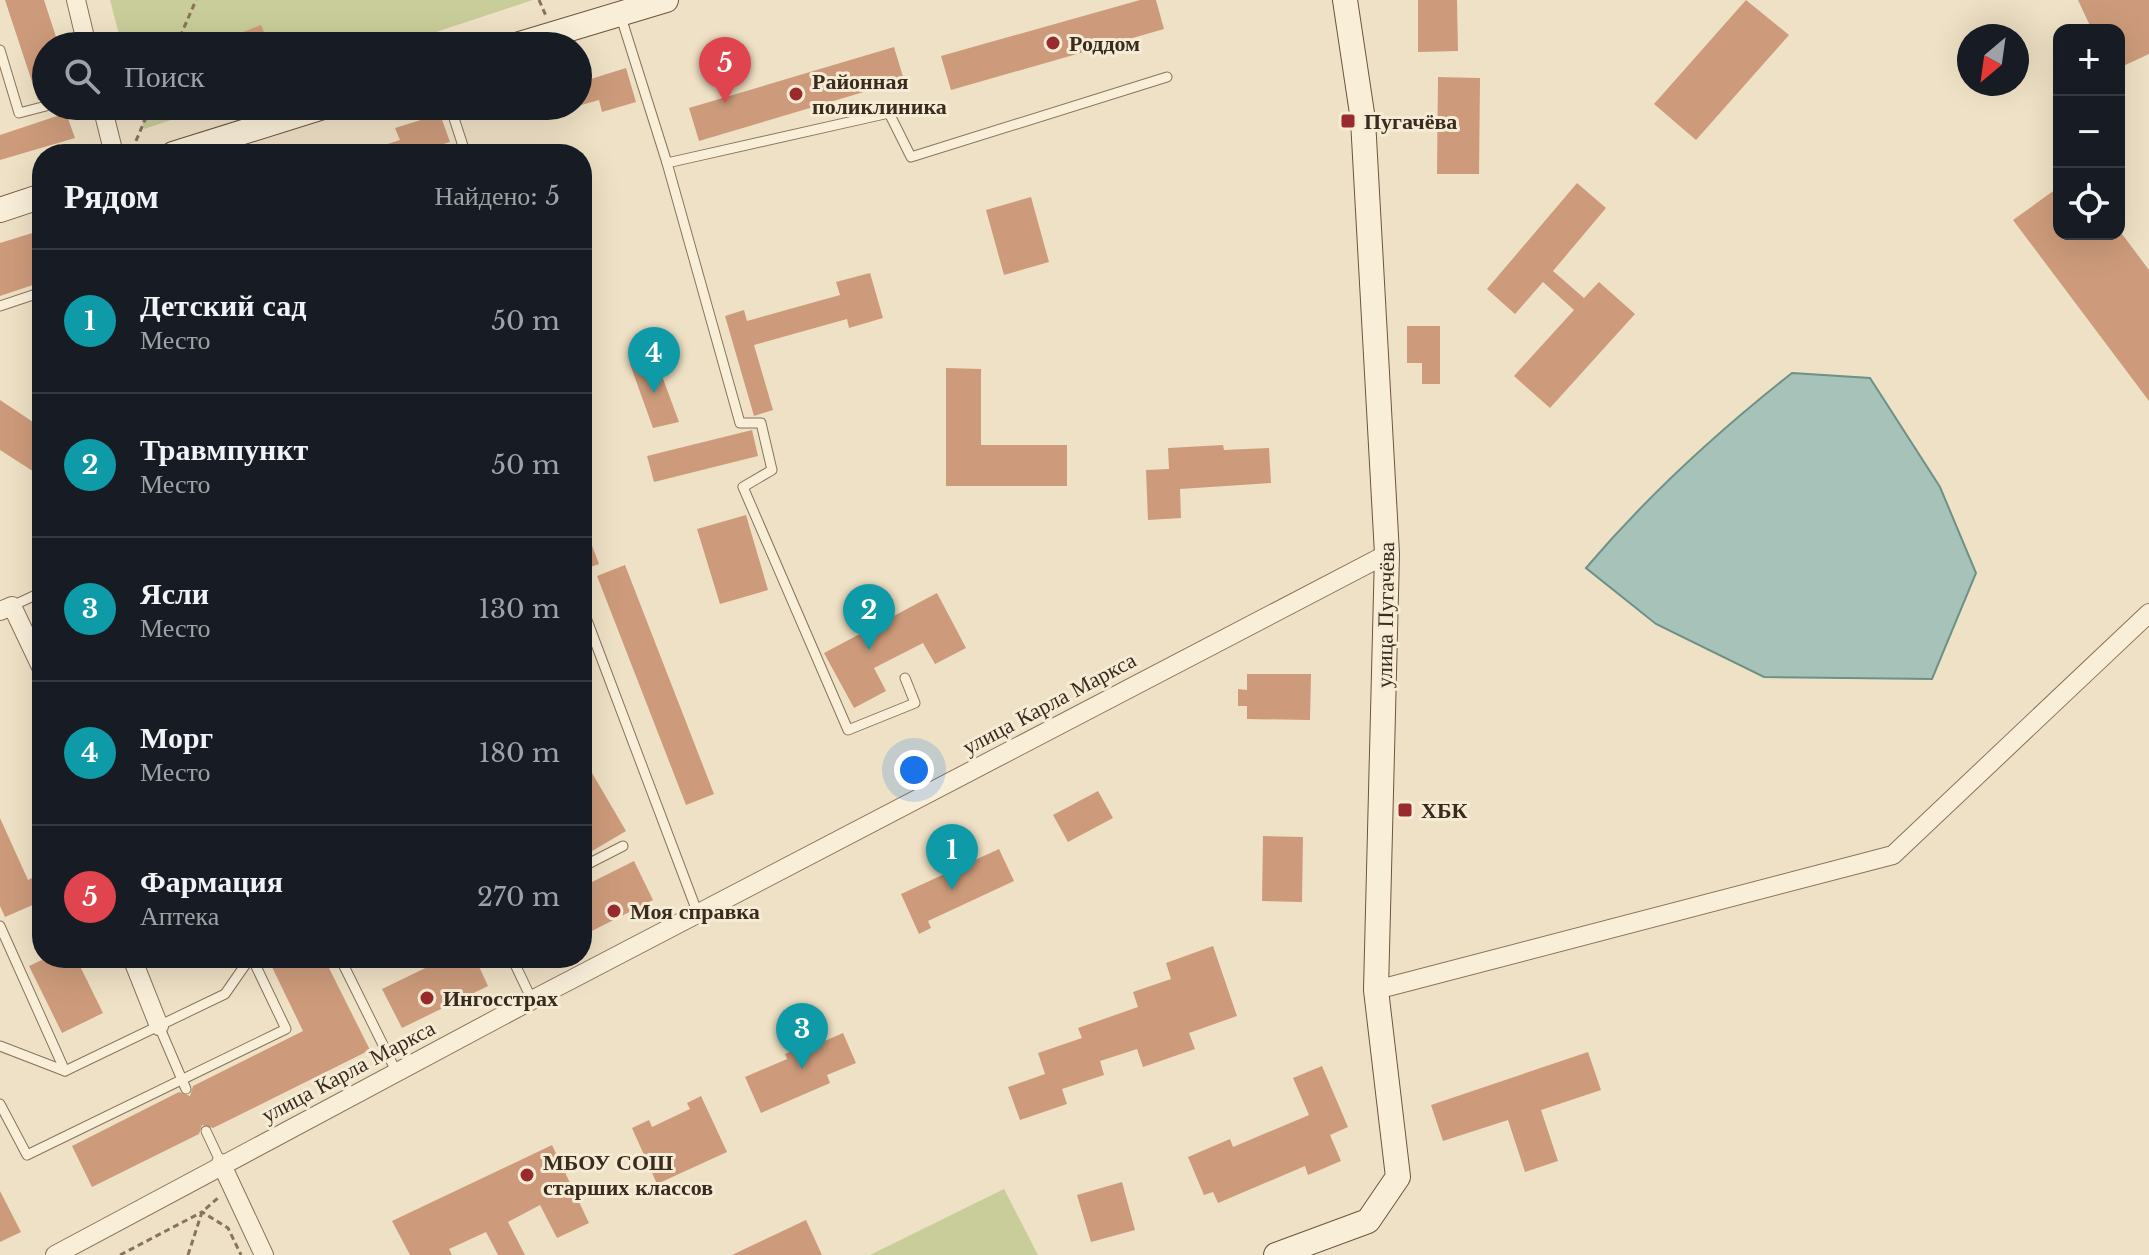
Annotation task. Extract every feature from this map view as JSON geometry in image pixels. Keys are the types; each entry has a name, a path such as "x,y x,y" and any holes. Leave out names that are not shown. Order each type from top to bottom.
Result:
{"street":[{"path":"76,0 84,32"},
{"path":"560,32 666,0"},
{"name":"улица Пугачёва","path":"1276,1255 1368,1221 1398,1177 1376,990 1387,554 1363,120 1345,0"},
{"path":"106,120 112,144"},
{"path":"205,144 281,120"},
{"path":"0,210 32,199"},
{"name":"улица Карла Маркса","path":"55,1255 221,1163 1387,554"},
{"path":"6,608 32,652"},
{"path":"1376,990 1893,855 2149,613"},
{"path":"136,968 159,1026"},
{"path":"221,1163 264,1255"}],"lane":[{"path":"620,14 667,163 740,423 761,423 772,470 743,487 848,730 915,703 905,678"},
{"path":"0,50 19,113 32,110"},
{"path":"667,163 889,113 911,157 1167,77"},
{"path":"455,120 462,144"},
{"path":"0,306 32,295"},
{"path":"6,608 32,596"},
{"path":"592,633 698,914"},
{"path":"592,862 623,846"},
{"path":"0,926 65,1071"},
{"path":"0,1046 65,1071 225,994 244,968"},
{"path":"0,1104 27,1155 184,1084 286,1029 256,968"},
{"path":"345,968 397,1073"},
{"path":"517,968 532,1000"},
{"path":"159,1026 184,1084"},
{"path":"206,1131 221,1163"}],"path":[{"path":"182,32 196,0"},
{"path":"135,144 145,120"},
{"path":"120,1255 202,1212 222,1194"},
{"path":"188,1255 202,1212"},
{"path":"202,1212 228,1228 241,1255"}],"green space":[{"path":"110,0 533,0 436,32 118,32"},
{"path":"142,120 171,120 144,129"},
{"path":"1004,1189 1038,1255 870,1255"}],"water":[{"path":"1792,373 1870,378 1940,487 1976,573 1932,679 1764,677 1656,624 1586,568 1684,465"}],"building":[{"path":"5,0 44,0 54,32 32,32 32,82"},
{"name":"Роддом","path":"1140,0 1156,0 1164,29 951,90 941,56"},
{"path":"1418,0 1457,0 1458,51 1418,52"},
{"path":"1746,0 1789,35 1696,140 1654,104"},
{"path":"2078,0 2149,0 2149,54 2125,65 2125,24 2089,24"},
{"path":"261,25 264,32 243,32"},
{"name":"Районная поликлиника","path":"894,47 904,80 699,141 689,108"},
{"path":"626,68 636,102 602,112 599,100 592,102 592,79"},
{"path":"1438,77 1480,78 1479,174 1437,174"},
{"path":"45,120 69,120 75,138 55,144 32,144 32,151 0,160 0,135"},
{"path":"421,120 442,120 450,142 388,144 400,140 395,128"},
{"path":"1577,183 1606,208 1553,271 1584,298 1599,282 1635,314 1550,408 1514,376 1574,310 1543,282 1515,314 1487,289"},
{"path":"2053,191 2053,240 2125,238 2149,270 2149,401 2013,220"},
{"path":"1031,197 1049,262 1004,275 986,210"},
{"path":"32,233 32,285 0,296 0,243"},
{"path":"870,273 883,318 849,328 847,319 754,345 773,410 754,416 725,316 744,310 747,321 840,295 836,282"},
{"path":"1407,326 1440,326 1440,384 1422,384 1422,363 1407,363"},
{"path":"655,357 679,422 653,428 630,364"},
{"path":"946,368 981,369 981,445 1067,445 1067,486 946,486"},
{"path":"0,400 32,421 32,471 0,450"},
{"path":"752,430 758,456 654,482 647,456"},
{"path":"1223,445 1224,450 1269,448 1271,483 1180,489 1181,518 1148,520 1146,470 1169,469 1168,448"},
{"path":"746,515 768,590 720,604 697,529"},
{"path":"592,546 599,564 592,566"},
{"path":"625,565 714,794 686,805 597,576"},
{"path":"937,593 966,648 935,664 923,643 874,668 886,691 854,708 824,653"},
{"path":"1247,674 1311,674 1310,720 1247,719 1247,706 1238,706 1238,689 1247,690"},
{"path":"592,773 626,831 592,851"},
{"path":"1098,791 1113,818 1068,842 1053,815"},
{"path":"0,818 28,880 32,878 32,905 5,917 0,906"},
{"path":"1263,836 1303,837 1302,902 1262,901"},
{"path":"999,849 1014,881 928,921 931,928 919,934 901,894"},
{"path":"634,861 653,900 592,931 592,882"},
{"path":"1213,946 1237,1016 1189,1033 1195,1049 1143,1067 1137,1049 1100,1061 1104,1075 1062,1089 1067,1104 1020,1120 1008,1087 1045,1074 1038,1053 1082,1038 1078,1028 1138,1007 1133,992 1171,979 1166,963"},
{"path":"29,966 81,968 103,1013 62,1033"},
{"path":"272,968 329,968 370,1050 213,1128 202,1125 199,1134 92,1187 72,1146 179,1092 190,1096 193,1086 303,1031"},
{"path":"425,968 480,968 488,986 402,1028 382,989"},
{"path":"843,1033 856,1063 827,1075 830,1083 761,1113 745,1077 787,1059 785,1054 801,1047 802,1051"},
{"path":"1588,1052 1601,1090 1541,1110 1558,1161 1525,1172 1508,1120 1443,1141 1431,1105"},
{"path":"1322,1066 1348,1127 1330,1135 1341,1161 1308,1175 1305,1166 1218,1203 1213,1192 1204,1195 1188,1157 1230,1139 1233,1147 1309,1115 1293,1078"},
{"path":"701,1096 727,1152 657,1184 632,1128 649,1120 652,1127 690,1109 687,1103"},
{"name":"МБОУ СОШ старших классов","path":"552,1145 589,1223 557,1238 540,1205 508,1222 525,1255 498,1255 486,1232 449,1249 452,1255 410,1255 392,1221"},
{"path":"1122,1182 1135,1230 1091,1242 1077,1195"},
{"path":"0,1191 21,1232 0,1242"},
{"path":"806,1220 822,1255 732,1255"}],"place":[{"name":"Роддом","path":"1053,43"},
{"name":"Районная поликлиника","path":"796,94"},
{"name":"Фармация","path":"725,103"},
{"name":"Пугачёва","path":"1348,121"},
{"name":"Морг","path":"654,393"},
{"name":"Травмпункт","path":"869,650"},
{"name":"ХБК","path":"1405,810"},
{"name":"Детский сад","path":"952,890"},
{"name":"Моя справка","path":"614,911"},
{"name":"Ингосстрах","path":"427,998"},
{"name":"Ясли","path":"802,1069"},
{"name":"МБОУ СОШ старших классов","path":"527,1175"}]}
